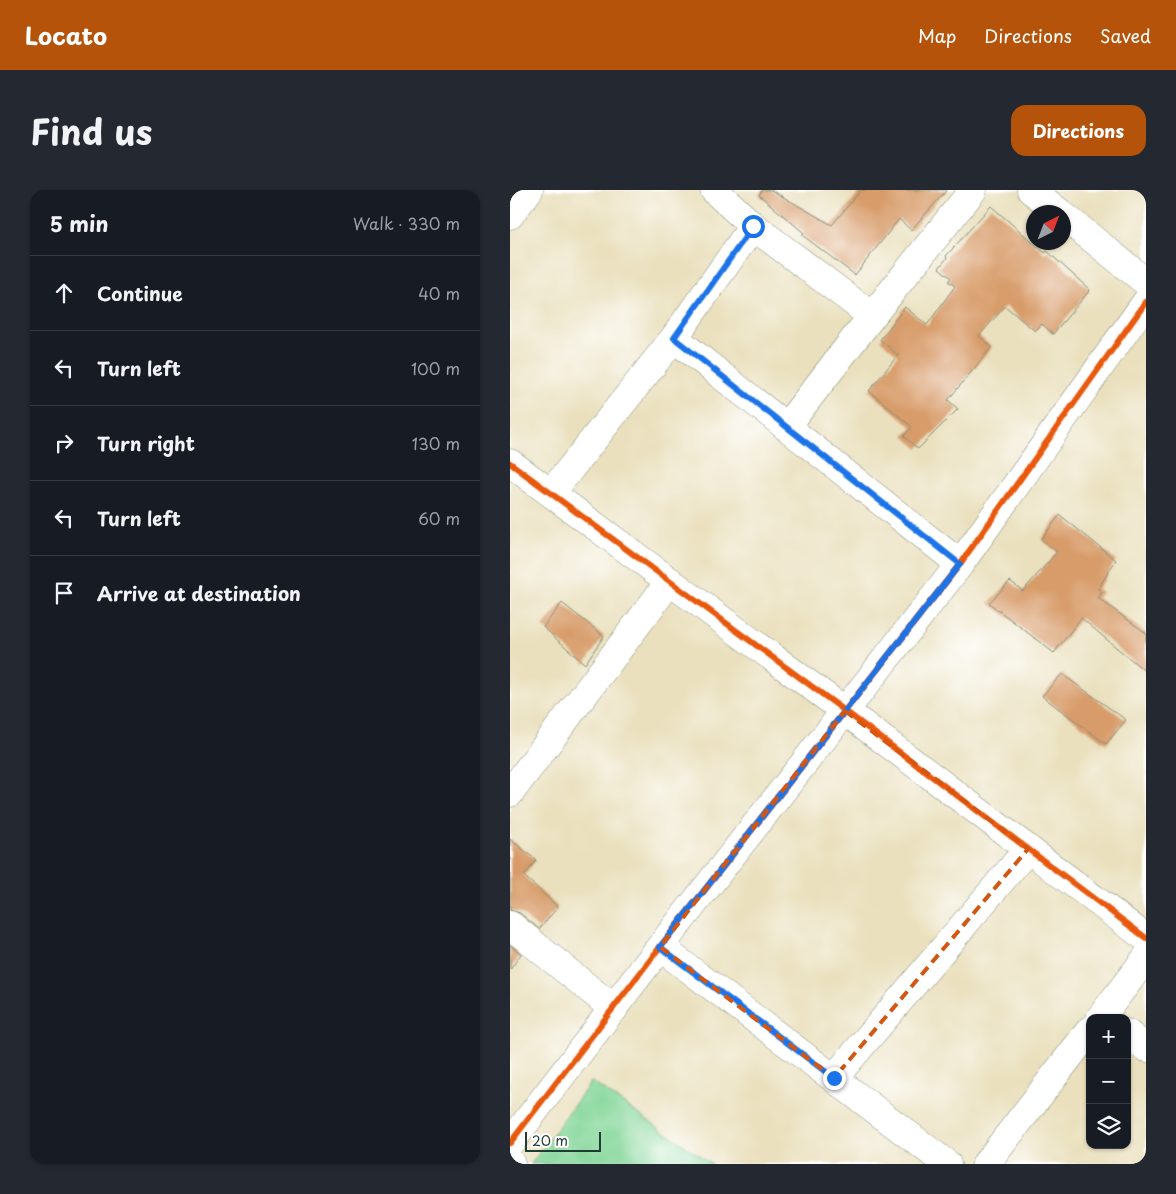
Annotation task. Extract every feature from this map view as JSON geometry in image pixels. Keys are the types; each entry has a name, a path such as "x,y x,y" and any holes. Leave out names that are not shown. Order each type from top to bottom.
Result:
{"street":[{"path":"714,190 753,226 872,316"},
{"path":"786,427 973,190"},
{"path":"1031,190 1050,205"},
{"path":"1071,222 1146,282"},
{"path":"551,493 674,338 753,226"},
{"path":"510,1143 660,947 960,564 1146,302"},
{"path":"674,338 960,564"},
{"path":"510,463 845,711 1146,938"},
{"path":"510,793 670,581"},
{"path":"834,1078 1028,849"},
{"path":"510,924 614,1008"},
{"path":"660,947 947,1164"},
{"path":"1104,1014 1146,958"},
{"path":"1131,1036 1146,1048"},
{"path":"986,1164 1086,1038"}],"highlighted area":[{"path":"845,711 1028,849 834,1078 660,947"}],"green space":[{"path":"592,1082 712,1164 531,1164"}],"building":[{"path":"762,190 771,190 832,225 861,190 947,190 911,230 899,219 855,275 802,235 804,233 759,195"},
{"path":"991,206 1026,236 1026,250 1042,250 1045,253 1047,251 1090,290 1053,334 1042,324 1035,331 1005,306 979,336 992,347 948,400 958,409 918,449 904,436 912,427 869,391 898,355 880,340 905,307 927,325 955,286 948,281 951,278 939,268 947,258 946,256"},
{"path":"1060,515 1116,560 1098,589 1102,592 1098,598 1146,633 1146,672 1081,618 1054,653 989,603 1010,581 1023,591 1057,552 1041,539"},
{"path":"562,603 604,636 585,664 543,627"},
{"path":"1062,674 1126,720 1106,744 1042,696"},
{"path":"510,839 536,860 524,876 558,907 539,929 520,913 510,910"},
{"path":"510,945 521,954 510,970"}],"cycle path":[{"path":"510,1143 660,947 960,564 1146,302"},
{"path":"510,463 845,711 1146,938"}],"route":[{"path":"753,226 674,338 960,564 660,947 834,1078"}]}
